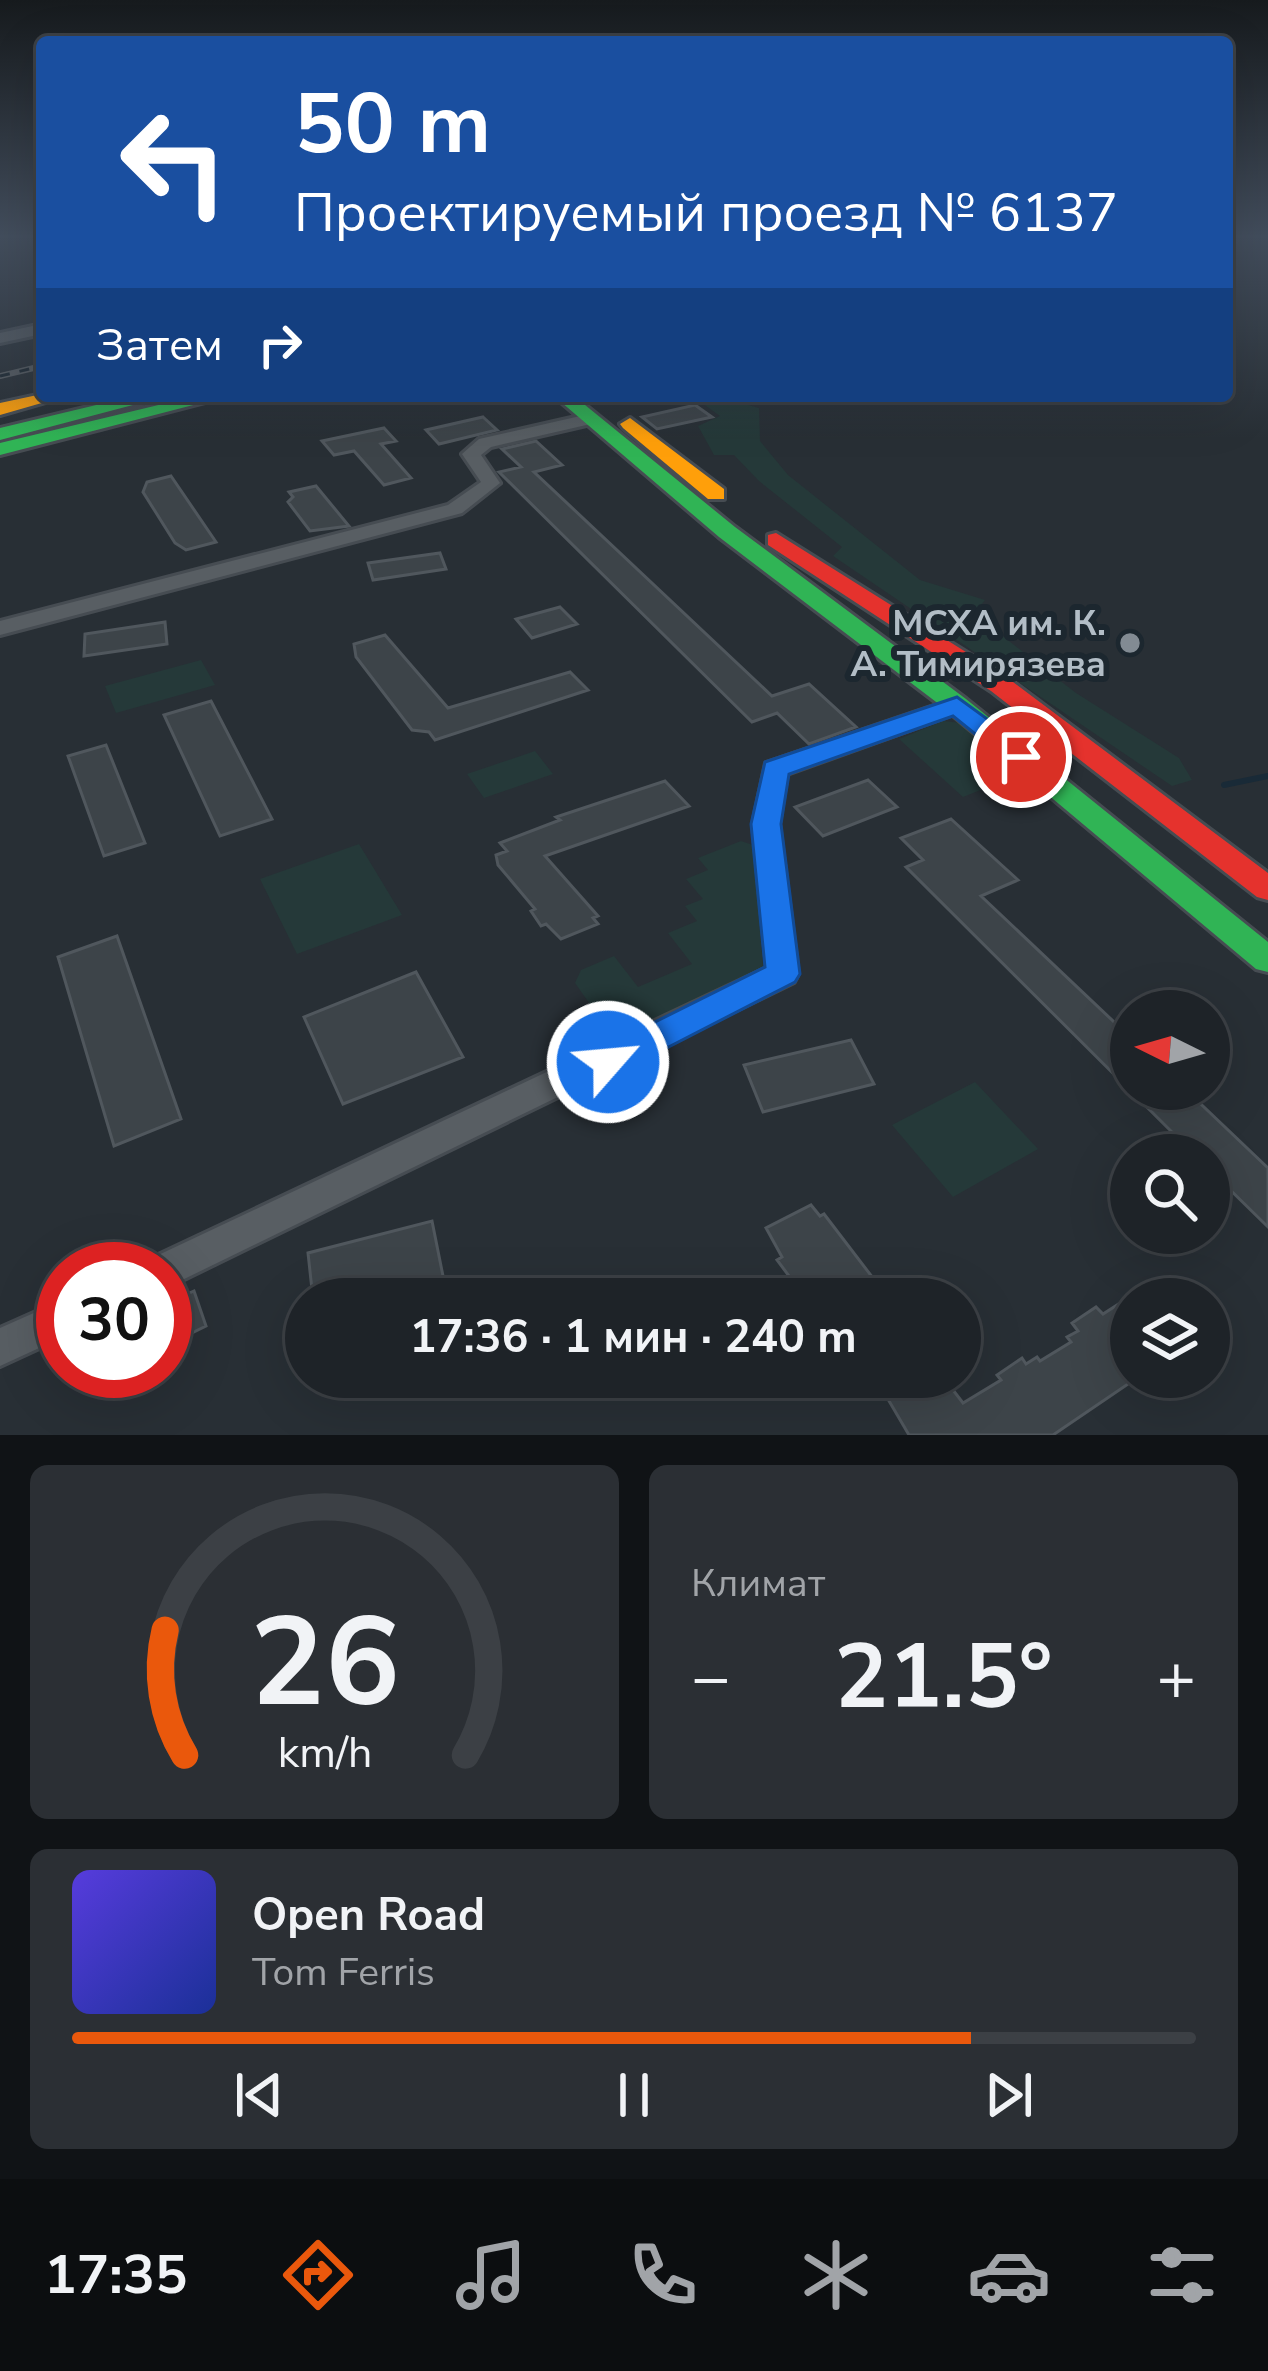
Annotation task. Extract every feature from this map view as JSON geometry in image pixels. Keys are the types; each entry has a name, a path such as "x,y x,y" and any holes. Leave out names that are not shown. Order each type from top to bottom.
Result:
{"main road":[{"path":"0,409 36,401"},
{"path":"0,420 104,402"},
{"path":"0,434 108,402"},
{"path":"0,449 194,402"},
{"path":"592,407 727,532 957,705 1268,960"},
{"path":"592,407 784,547 1000,685 1268,890"}],"street":[{"path":"0,338 36,329"},
{"path":"0,628 455,508 491,483 471,454 484,443 592,407"},
{"path":"192,1257 783,974 766,824 776,769 957,705"},
{"path":"0,1348 36,1331"}],"green space":[{"path":"698,402 738,402 759,408 760,441 788,475 920,580 985,600 974,614 1076,693 1179,758 1192,780 1172,786 833,556 842,547 734,455 714,455 698,426 720,416"},
{"path":"201,660 215,685 116,713 105,686"},
{"path":"943,721 962,723 1018,775 963,797 899,739"},
{"path":"535,751 553,774 484,798 467,774"},
{"path":"741,841 753,845 763,967 758,979 616,1041 575,983 581,970 614,956 638,987 692,964 668,933 697,921 685,906 703,899 686,879 708,870 698,858"},
{"path":"359,844 402,915 297,954 260,879"},
{"path":"975,1082 1038,1149 953,1197 892,1125"}],"building":[{"path":"695,405 712,417 657,429 642,417"},
{"path":"483,417 497,430 439,444 426,430"},
{"path":"384,428 396,441 381,444 411,478 384,485 354,451 334,455 322,441"},
{"path":"536,441 562,465 534,472 772,696 809,684 856,727 809,744 777,713 752,722 499,472 521,467 502,449"},
{"path":"171,476 216,542 186,550 175,543 143,492 147,482"},
{"path":"316,486 349,526 310,531 288,502 293,497 289,492"},
{"path":"440,553 446,569 373,580 368,563"},
{"path":"560,607 577,624 532,638 516,619"},
{"path":"165,622 167,644 84,656 85,634"},
{"path":"385,635 448,708 570,672 588,690 435,740 429,732 412,730 356,657 354,644"},
{"path":"211,701 272,819 220,836 164,715"},
{"path":"106,745 145,843 104,856 68,756"},
{"path":"868,780 897,807 823,836 795,807"},
{"path":"665,781 689,806 545,856 598,916 593,918 598,924 561,939 546,924 541,926 531,911 535,909 498,865 496,855 507,851 500,843 560,820 556,817"},
{"path":"951,819 1018,880 981,896 1110,1018 1110,1070 906,867 923,860 901,838"},
{"path":"117,936 181,1119 114,1146 58,957"},
{"path":"416,972 463,1057 343,1104 304,1017"},
{"path":"851,1040 874,1084 763,1112 744,1065"},
{"path":"1150,1110 1207,1110 1268,1168 1268,1227 1230,1190 1230,1134 1174,1134"},
{"path":"811,1205 820,1216 824,1214 873,1278 790,1278 777,1260 782,1257 766,1228"},
{"path":"432,1221 443,1276 311,1278 308,1253"},
{"path":"192,1292 206,1326 192,1333"},
{"path":"1096,1307 1103,1314 1110,1310 1110,1396 1053,1435 909,1435 887,1398 959,1398 963,1403 981,1398 981,1392 1001,1380 997,1375 1022,1358 1026,1364 1037,1357 1040,1361 1071,1342 1067,1337 1078,1331 1072,1323"}],"waterway":[{"path":"1224,785 1268,776"}],"railway":[{"path":"0,376 36,367"}],"traffic: fast":[{"path":"0,434 133,402"},
{"path":"0,449 194,402"},
{"path":"570,402 727,532 957,705 1268,960"}],"traffic: slow":[{"path":"0,409 36,401"},
{"path":"630,424 716,494"}],"traffic: jam":[{"path":"776,540 1000,685 1268,889"}],"place":[{"name":"МСХА им. К. А. Тимирязева","path":"1130,643"}],"route":[{"path":"608,1062 783,974 766,824 776,769 957,705 1021,757"}]}
